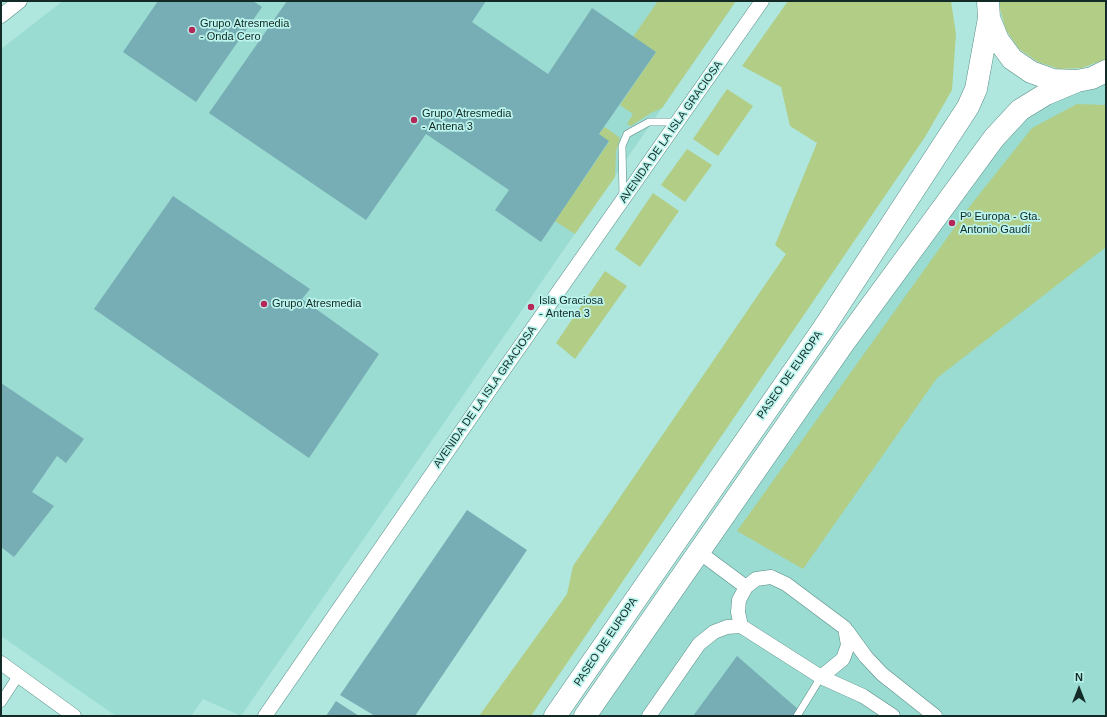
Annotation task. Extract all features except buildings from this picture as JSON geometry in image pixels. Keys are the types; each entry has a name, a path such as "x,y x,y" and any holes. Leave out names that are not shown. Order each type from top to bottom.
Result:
{"main road":[{"path":"988,10 998,40 1012,59 1031,72 1053,80 1095,77"},
{"name":"PASEO DE EUROPA","path":"555,716 823,329 963,114 976,89 988,10"},
{"path":"585,716 843,344 994,138 1020,110 1046,94 1095,77"}],"street":[{"path":"2,10 20,1"},
{"name":"AVENIDA DE LA ISLA GRACIOSA","path":"265,716 507,365 623,202 762,1"},
{"path":"699,552 746,587"},
{"path":"741,626 738,612 739,600 746,587 756,579 771,577 786,584 845,628 866,657 882,674 935,716"},
{"path":"650,716 699,644 714,632 727,627 741,626 821,677 863,696 893,716"},
{"path":"821,677 843,659 848,645 845,628"},
{"path":"1,664 74,716"},
{"path":"1,702 18,676"}],"lane":[{"path":"623,202 622,146 627,134 649,122 678,122"},
{"path":"797,716 821,677"}],"shaded area":[{"name":"Grupo Atresmedia","path":"63,1 736,1 241,716 203,699 191,716 116,716 1,636 1,49"},
{"path":"1106,79 1106,716 586,716 1020,110"}],"green space":[{"path":"658,1 736,1 662,108 631,126 627,124 633,114 620,105 656,52 633,37"},
{"path":"788,1 951,1 956,34 952,90 925,137 531,716 479,716 567,594 573,566 786,254 775,245 817,143 790,126 781,87 742,66"},
{"path":"1000,1 1106,1 1106,59 1082,68 1059,69 1038,62 1019,49 1006,30 1000,9"},
{"path":"727,89 753,106 718,156 693,139"},
{"path":"1077,104 1106,105 1106,247 937,378 803,569 737,531 970,206 1032,128"},
{"path":"605,127 620,138 616,152 615,177 575,234 555,221 609,142 599,134"},
{"path":"687,149 712,165 685,202 661,185"},
{"path":"653,193 679,211 640,267 615,249"},
{"path":"605,271 627,286 575,359 556,343"}],"place":[{"name":"Grupo Atresmedia - Onda Cero","path":"192,30"},
{"name":"Grupo Atresmedia - Antena 3","path":"414,120"},
{"name":"Pº Europa - Gta. Antonio Gaudí","path":"952,223"},
{"name":"Grupo Atresmedia","path":"264,304"},
{"name":"Isla Graciosa - Antena 3","path":"531,307"}]}
